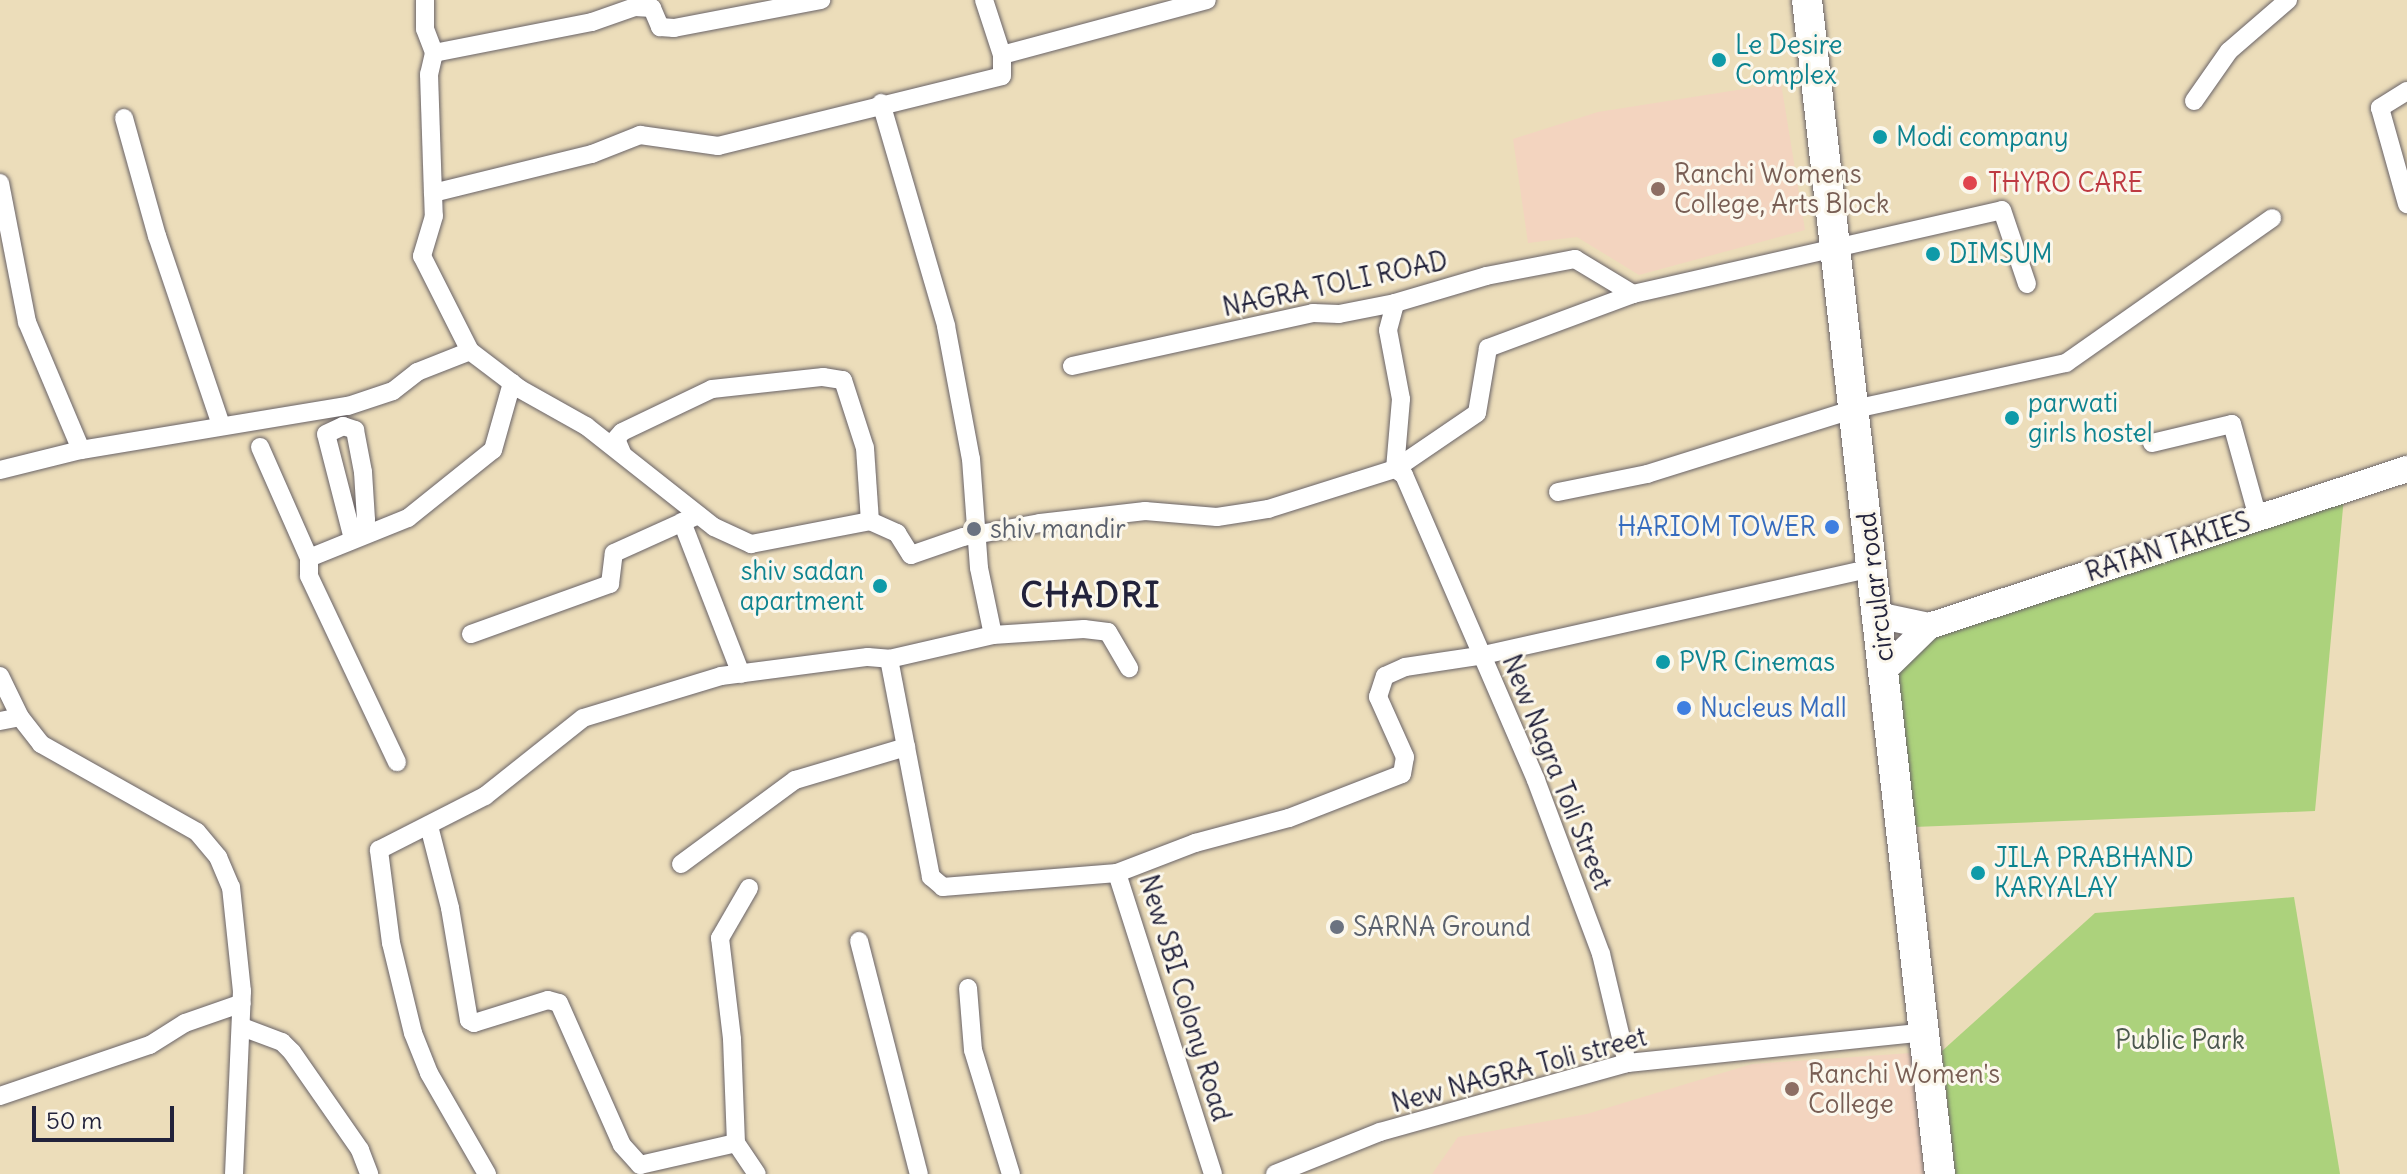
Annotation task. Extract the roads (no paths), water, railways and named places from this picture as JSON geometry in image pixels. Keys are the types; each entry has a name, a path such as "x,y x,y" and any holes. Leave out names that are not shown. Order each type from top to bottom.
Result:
{"main road":[{"name":"circular road","path":"1807,0 1940,1174"}],"street":[{"path":"425,0 425,29 434,53 429,74 434,216 422,256 470,351 512,383 622,453 690,519 751,544 870,521 897,533 911,555 976,534 1145,511 1217,517 1268,509 1399,472 1477,413 1488,348 1633,294 2002,210 2027,284"},
{"path":"434,53 592,22 635,7 652,8 660,27 674,28 821,0"},
{"path":"433,193 592,154 640,135 718,146 881,103 1002,76 1002,55 984,0"},
{"path":"1002,55 1207,0"},
{"path":"2194,101 2229,51 2283,2"},
{"path":"2407,91 2380,108 2407,204"},
{"path":"881,103 946,326 971,459 976,534 993,635"},
{"path":"124,118 157,236 221,425"},
{"path":"0,183 27,322 81,450"},
{"path":"1558,492 1647,474 1855,409 2066,363 2272,218"},
{"name":"NAGRA TOLI ROAD","path":"1072,366 1313,313 1339,314 1395,303 1486,276 1575,259 1633,294"},
{"path":"1395,303 1388,330 1401,399 1399,472 1479,656"},
{"path":"0,470 81,450 348,406 393,391 417,372 470,351"},
{"path":"622,453 616,439 622,432 712,389 823,377 843,380 865,448 870,521"},
{"path":"309,558 408,518 493,450 512,383"},
{"path":"2152,443 2232,424 2258,518"},
{"path":"343,426 355,430 363,472 366,520 353,539 326,434 343,426"},
{"path":"260,447 309,558 309,576 397,762"},
{"name":"RATAN TAKIES","path":"1885,669 1929,626 2407,469"},
{"path":"471,634 610,584 614,553 690,519"},
{"path":"690,519 741,674"},
{"name":"New Nagra Toli Street","path":"1627,1063 1591,926 1536,780 1479,656 1872,568"},
{"path":"1877,615 1929,626"},
{"path":"487,1174 429,1073 413,1033 391,943 379,850 497,788 583,718 685,683 868,657 889,659 993,635 1108,632 1129,668"},
{"name":"New SBI Colony Road","path":"1213,1174 1117,873 1384,784 1402,774 1405,757 1378,697 1385,676 1405,667 1479,656"},
{"path":"889,659 931,877 943,887 1117,873"},
{"path":"0,676 20,717 41,744 197,832 218,857 231,887 242,1003 234,1174"},
{"path":"0,721 20,717"},
{"path":"681,864 795,780 906,747"},
{"path":"429,826 450,908 469,1020 474,1023 548,1000 559,1003 622,1145 640,1165 736,1143"},
{"path":"749,888 720,938 732,1039 736,1143 757,1174"},
{"path":"859,941 919,1174"},
{"path":"968,988 973,1050 1011,1174"},
{"path":"0,1096 150,1045 185,1023 242,1003"},
{"path":"242,1027 282,1042 292,1052 353,1138 369,1174"},
{"name":"New NAGRA Toli street","path":"1275,1174 1380,1132 1627,1063 1926,1032"}],"place":[{"name":"Le Desire Complex","path":"1719,60"},
{"name":"Modi company","path":"1880,137"},
{"name":"THYRO CARE","path":"1970,183"},
{"name":"Ranchi Womens College, Arts Block","path":"1658,189"},
{"name":"DIMSUM","path":"1933,254"},
{"name":"parwati girls hostel","path":"2012,418"},
{"name":"HARIOM TOWER","path":"1832,527"},
{"name":"shiv mandir","path":"974,529"},
{"name":"shiv sadan apartment","path":"880,586"},
{"name":"PVR Cinemas","path":"1663,662"},
{"name":"Nucleus Mall","path":"1684,708"},
{"name":"JILA PRABHAND KARYALAY","path":"1978,873"},
{"name":"SARNA Ground","path":"1337,927"},
{"name":"Ranchi Women's College","path":"1792,1089"}],"district":[{"name":"CHADRI","path":"1091,595"}],"park label":[{"name":"Public Park","path":"2180,1040"}]}
